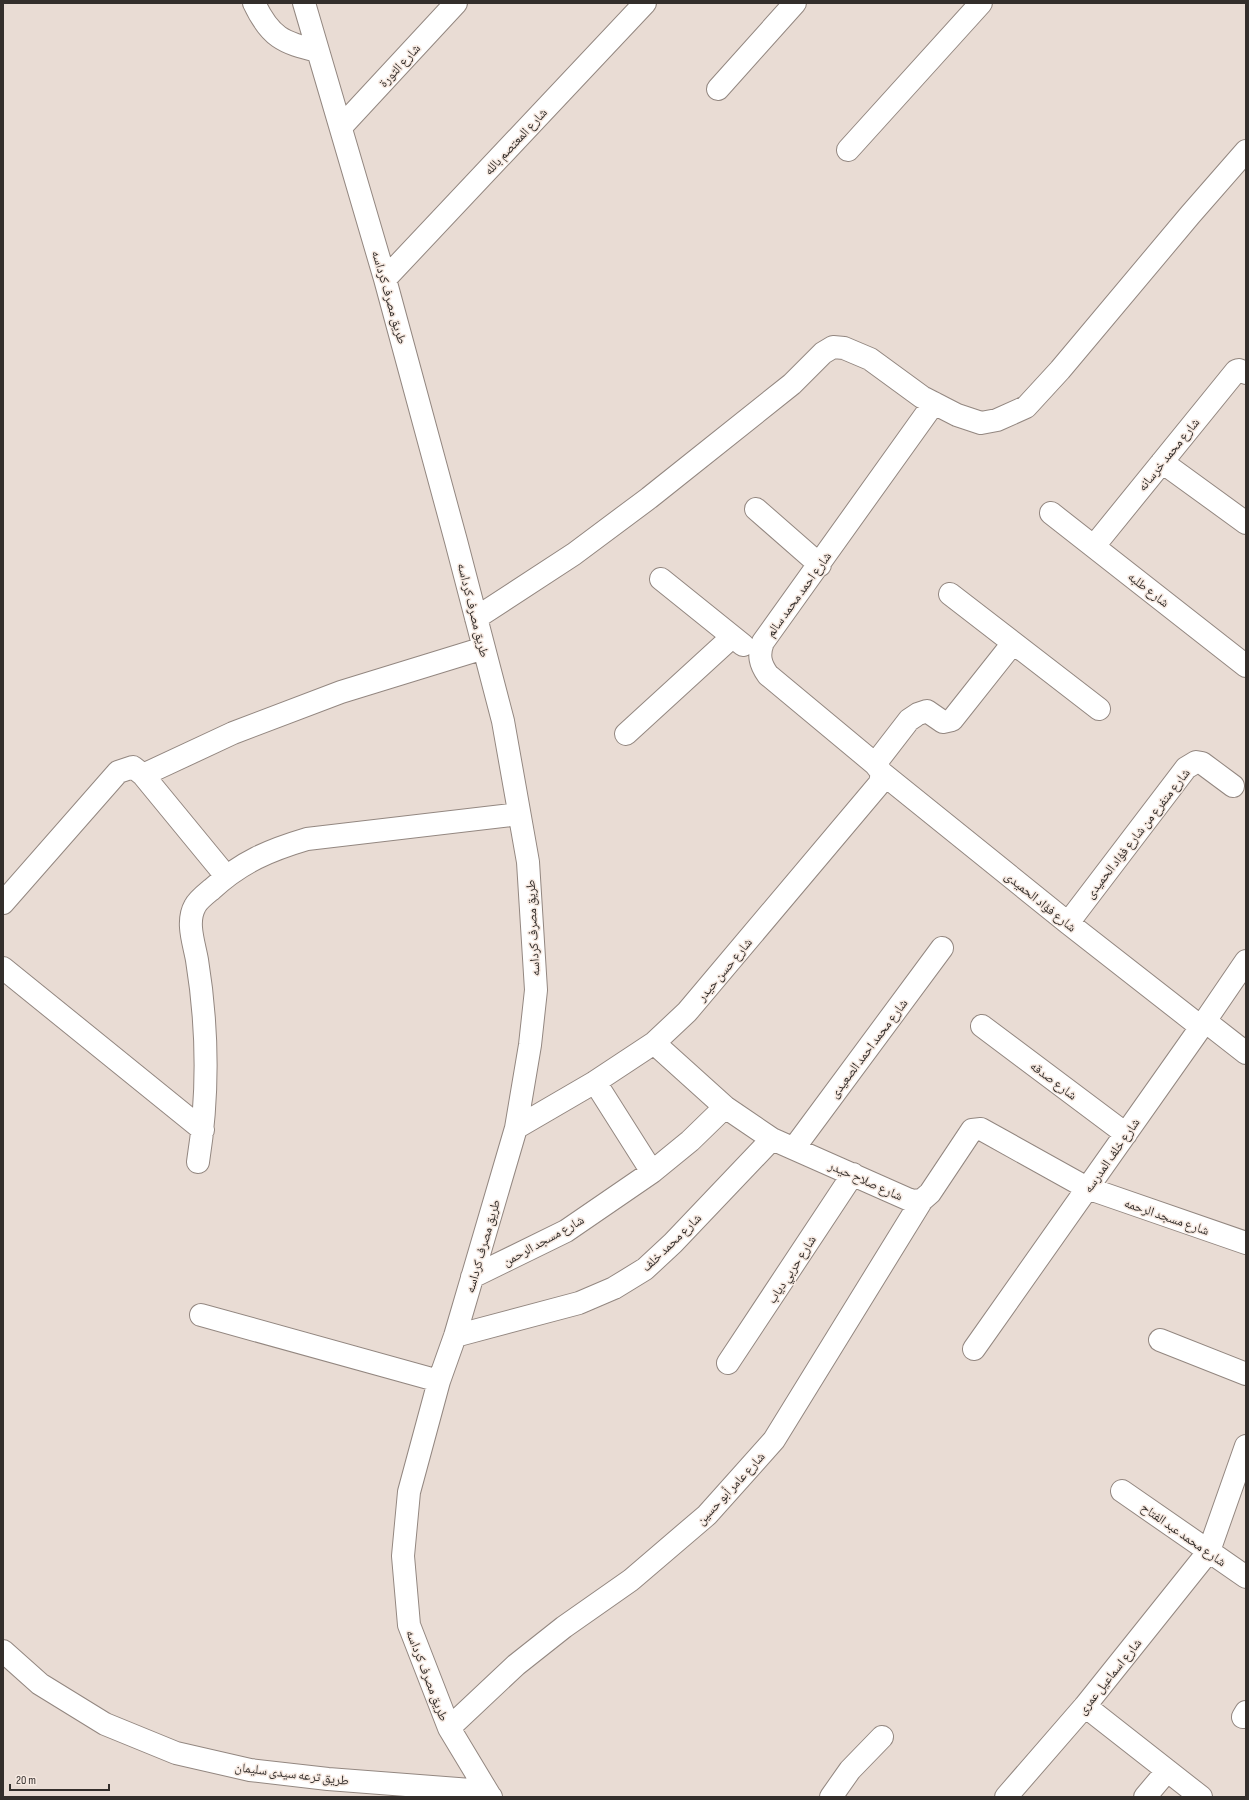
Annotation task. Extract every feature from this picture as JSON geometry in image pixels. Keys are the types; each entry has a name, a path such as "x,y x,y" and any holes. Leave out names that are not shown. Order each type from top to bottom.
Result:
{"street":[{"path":"254,3 269,28 281,40 296,46 318,51"},
{"name":"شارع الثورة","path":"341,127 456,3"},
{"name":"شارع المعتصم بالله","path":"385,279 645,3"},
{"path":"718,89 795,3"},
{"path":"848,150 981,3"},
{"name":"طريق مصرف كرداسه","path":"305,4 385,279 503,721 528,862 536,990 530,1045 516,1128 455,1336 439,1382 410,1492 403,1556 409,1625 449,1728 478,1795"},
{"path":"476,618 574,554 649,498 792,384 823,353 833,347 844,348 870,359 922,397 956,415 981,423 998,420 1026,407 1060,370 1190,215 1246,151"},
{"name":"شارع محمد خرسانه","path":"1094,546 1236,370 1246,373"},
{"name":"شارع احمد محمد سالم","path":"760,659 760,651 763,642 820,565 934,403"},
{"path":"1162,462 1246,523"},
{"path":"756,509 820,565"},
{"name":"شارع طلبه","path":"1051,513 1246,666"},
{"path":"661,579 760,659 763,668 768,675 878,769"},
{"path":"950,594 1099,709"},
{"path":"626,734 732,637"},
{"name":"شارع حسن حيدر","path":"516,1128 595,1082 654,1044 687,1012 880,784 878,769 909,720 918,714 927,711 943,722 952,720 1013,643"},
{"path":"143,775 233,733 334,695 484,648"},
{"name":"شارع متفرع من شارع فؤاد الحميدى","path":"1068,923 1186,768 1196,762 1202,763 1233,786"},
{"path":"3,903 118,772 133,767 143,775 226,876"},
{"name":"شارع فؤاد الحميدى","path":"878,769 1068,923 1203,1024 1246,1053"},
{"path":"198,1162 203,1130 207,1056 200,978 190,919 195,906 226,876 245,862 276,848 307,839 519,814"},
{"name":"شارع محمد احمد الصعيدى","path":"794,1148 942,948"},
{"name":"شارع خلف المدرسه","path":"974,1349 1246,961"},
{"path":"3,968 203,1130"},
{"name":"شارع صدقه","path":"982,1026 1126,1134"},
{"name":"شارع صلاح حيدر","path":"654,1044 725,1107 772,1139 912,1201 922,1200"},
{"path":"595,1082 652,1172"},
{"name":"شارع مسجد الرحمن","path":"472,1277 566,1231 652,1172 690,1141 725,1107"},
{"path":"922,1200 930,1193 972,1130 981,1129 1087,1188"},
{"name":"شارع محمد خلف","path":"455,1336 579,1302 614,1288 645,1269 673,1243 772,1139"},
{"name":"شارع حربي دياب","path":"728,1362 853,1174"},
{"name":"شارع مسجد الرحمه","path":"1087,1188 1246,1243"},
{"name":"شارع عامر أبو حسين","path":"449,1728 516,1665 564,1627 631,1580 707,1515 774,1440 922,1200"},
{"path":"201,1315 439,1382"},
{"path":"1160,1340 1246,1374"},
{"name":"شارع اسماعيل عمرى","path":"1006,1797 1085,1706 1209,1551 1246,1446"},
{"name":"شارع محمد عبد الفتاح","path":"1122,1491 1246,1577"},
{"name":"طريق ترعه سيدى سليمان","path":"3,1651 40,1684 105,1724 176,1753 250,1770 328,1780 478,1795"},
{"path":"1085,1706 1201,1797"},
{"path":"831,1797 850,1770 882,1737"},
{"path":"1145,1797 1167,1770"}]}
